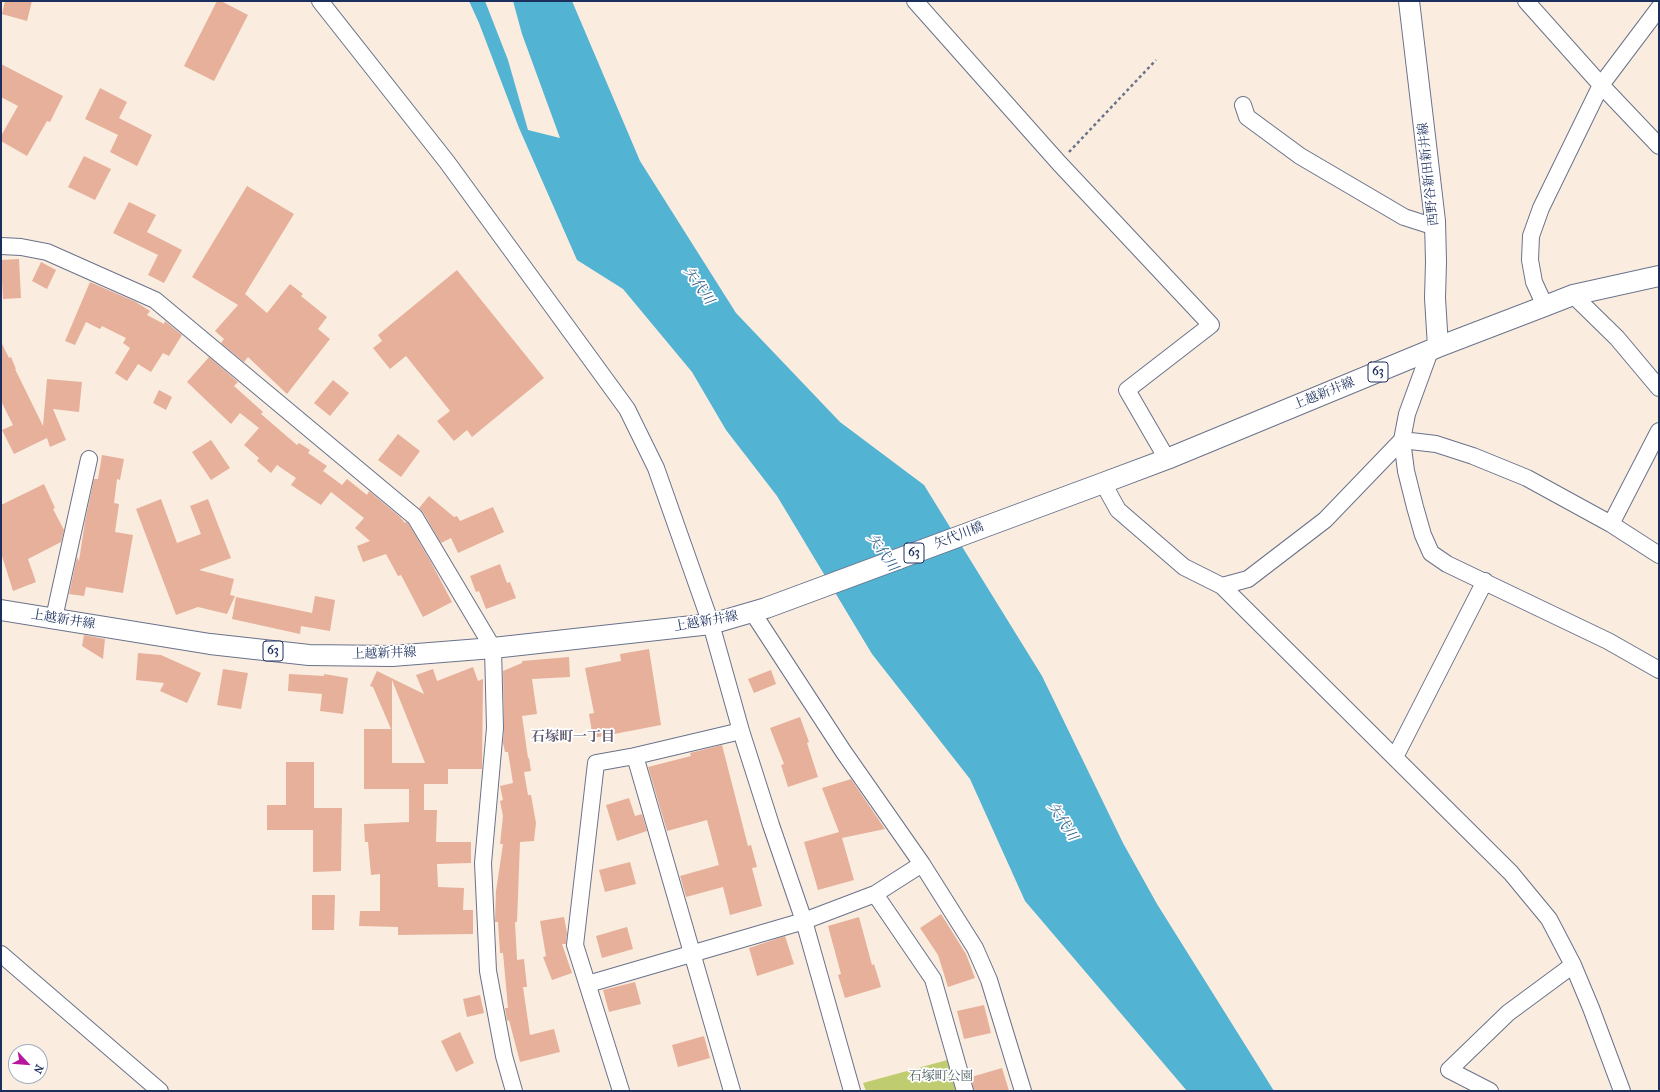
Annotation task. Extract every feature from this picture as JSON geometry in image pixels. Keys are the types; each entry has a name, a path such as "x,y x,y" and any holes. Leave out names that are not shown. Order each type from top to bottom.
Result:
{"main road":[{"name":"西野谷新田新井線","path":"1409,1 1435,227 1434,349"},
{"name":"上越新井線","path":"1061,498 1167,459 1434,349 1545,306 1573,296 1659,276"},
{"name":"矢代川橋","path":"760,611 1061,498"},
{"name":"上越新井線","path":"1,610 210,644 309,655 392,656 493,648 711,624 760,611"}],"street":[{"path":"320,1 447,162 627,409 656,468 711,624 741,731 804,921 852,1091"},
{"path":"915,1 1059,162 1211,324 1126,390 1167,459"},
{"path":"1526,1 1601,85 1659,146"},
{"path":"1545,306 1534,282 1530,260 1531,236 1541,208 1601,85 1659,8"},
{"path":"1243,105 1247,117 1300,156 1404,217 1435,227"},
{"path":"1,246 47,252 155,300 415,517 493,648 495,728 483,863 488,971 504,1056 514,1091"},
{"path":"1573,296 1617,338 1659,388"},
{"path":"1434,349 1407,414 1402,440 1406,471 1415,507 1431,553 1447,564 1608,641 1659,670"},
{"path":"1611,524 1659,431"},
{"path":"1402,440 1436,444 1473,456 1527,478 1611,524 1659,555"},
{"path":"1222,586 1248,579 1325,520 1402,440"},
{"path":"54,618 89,459"},
{"path":"1103,483 1118,510 1184,567 1222,586 1511,873 1549,919 1573,965 1622,1091"},
{"path":"1395,758 1485,581"},
{"path":"760,611 843,751 922,864 975,948 989,980 1023,1091"},
{"path":"621,1091 575,945 596,763 635,756 741,731"},
{"path":"635,756 732,1091"},
{"path":"588,984 804,921 875,894 922,864"},
{"path":"875,894 933,979 965,1091"},
{"path":"1,954 160,1091"},
{"path":"1490,1091 1449,1070 1508,1013 1573,965"}],"path":[{"path":"1059,162 1156,60"}],"green space":[{"name":"石塚町公園","path":"951,1059 960,1091 866,1091 863,1083"}],"water":[{"name":"矢代川","path":"469,1 485,1 508,60 528,130 560,138 522,34 513,1 572,1 640,161 736,313 840,422 924,485 1042,676 1123,843 1157,904 1274,1091 1187,1091 1025,901 970,779 872,654 777,496 726,430 692,372 623,289 577,260 519,128 479,23"}],"building":[{"path":"5,1 32,1 27,21 2,14"},
{"path":"217,1 221,1 248,15 214,81 184,66"},
{"path":"1,64 63,96 50,122 47,121 27,156 1,141 1,136 18,106 1,97"},
{"path":"100,88 127,102 119,118 152,135 137,166 110,152 118,135 85,119"},
{"path":"84,156 111,169 95,200 68,187"},
{"path":"247,186 294,214 245,294 267,313 290,284 303,294 301,296 327,317 318,329 330,339 287,394 248,357 244,362 221,343 224,339 215,331 238,305 192,277"},
{"path":"129,202 156,215 147,232 182,250 164,283 148,275 158,255 113,233"},
{"path":"19,259 21,298 3,299 1,260"},
{"path":"41,262 56,270 47,289 32,281"},
{"path":"457,270 544,378 472,437 467,430 454,441 437,421 450,411 406,356 390,369 373,348 382,341 378,335"},
{"path":"90,282 136,302 150,311 147,315 164,324 165,321 182,335 169,356 163,353 151,372 138,364 127,381 115,373 130,348 123,343 126,338 102,326 100,329 86,322 75,345 65,341"},
{"path":"1,342 9,358 11,357 15,369 43,426 47,379 82,382 79,412 53,409 66,440 50,447 47,438 14,454 2,430 13,425 1,401"},
{"path":"209,357 238,382 234,386 263,412 261,414 297,445 299,443 310,450 308,453 327,466 323,471 342,485 347,479 367,495 369,491 405,523 408,523 452,602 423,617 401,575 398,576 386,554 363,562 357,546 370,541 355,528 364,518 331,492 321,505 291,485 296,478 277,465 271,473 257,461 259,458 244,445 259,428 240,413 231,424 187,382"},
{"path":"333,380 349,393 330,416 314,403"},
{"path":"159,390 172,397 166,410 153,403"},
{"path":"398,434 420,451 401,477 378,460"},
{"path":"211,440 230,468 211,480 192,452"},
{"path":"102,455 124,459 120,480 117,479 114,503 119,504 115,532 133,535 123,593 86,587 84,596 69,594 77,557 79,561 85,521 94,479 98,479"},
{"path":"44,484 55,508 53,509 64,530 61,542 28,559 36,582 13,591 1,553 1,505"},
{"path":"429,496 454,517 457,516 460,521 493,507 504,532 458,553 451,538 441,543 423,512 419,508"},
{"path":"161,499 177,543 201,534 190,506 208,499 231,558 199,570 234,579 230,595 235,596 227,614 198,607 176,615 136,509"},
{"path":"500,564 507,583 510,582 516,598 486,609 479,591 476,592 470,576"},
{"path":"315,596 335,600 330,631 301,626 300,634 232,619 236,597 312,613"},
{"path":"84,635 105,639 103,659 82,646"},
{"path":"649,649 661,725 593,738 589,714 594,713 585,668 621,661 620,654"},
{"path":"138,653 161,655 201,673 187,703 160,691 164,683 136,680"},
{"path":"569,657 570,677 532,679 537,714 522,716 531,771 524,772 528,795 531,795 536,823 534,841 520,842 517,922 515,922 517,960 524,959 527,987 523,987 530,1035 554,1029 560,1052 520,1062 509,1020 507,1021 505,1008 508,1008 503,953 500,953 498,922 495,922 496,891 503,844 500,844 503,816 500,801 503,800 500,786 513,783 508,752 505,752 503,743 503,671 522,663 522,661"},
{"path":"473,667 478,681 483,679 482,769 448,769 448,784 424,784 424,810 437,810 436,842 471,842 471,863 437,864 438,887 464,888 463,910 473,910 473,934 398,935 398,927 359,926 360,911 380,911 380,874 371,875 368,842 365,842 364,824 409,822 409,789 364,789 364,729 391,729 373,687 370,686 377,671 424,694 416,675 433,669 437,681","holes":["392,680 425,763 392,763"]},
{"path":"223,669 248,673 241,709 217,705"},
{"path":"771,670 776,684 754,693 748,679"},
{"path":"289,674 324,676 324,674 348,678 343,714 320,711 322,694 288,691"},
{"path":"800,717 809,742 807,743 818,777 788,787 781,765 784,764 770,728"},
{"path":"722,745 748,846 751,845 757,867 752,868 762,906 730,915 723,887 686,897 680,876 719,865 707,820 667,831 648,767 691,756 690,753"},
{"path":"286,762 314,762 314,808 342,808 341,871 313,872 313,830 267,830 267,805 286,805"},
{"path":"851,779 885,829 842,838 854,880 818,890 804,842 839,832 822,788"},
{"path":"629,798 635,816 642,814 647,831 617,841 606,805"},
{"path":"630,862 636,884 605,892 599,870"},
{"path":"312,895 335,895 334,930 312,930"},
{"path":"941,914 966,954 975,978 948,987 938,955 920,928"},
{"path":"564,917 567,933 566,944 562,944 572,973 552,980 543,957 546,956 540,921"},
{"path":"859,917 872,965 874,964 881,987 845,998 838,975 841,974 828,926"},
{"path":"627,927 633,949 602,958 596,936"},
{"path":"785,936 794,964 757,976 749,948"},
{"path":"635,982 641,1004 609,1012 603,990"},
{"path":"480,995 484,1013 467,1017 463,999"},
{"path":"984,1005 991,1033 964,1039 957,1011"},
{"path":"460,1032 474,1063 456,1072 441,1041"},
{"path":"704,1036 710,1058 678,1067 672,1045"},
{"path":"1002,1068 1009,1091 974,1091 971,1077"}],"district":[{"name":"石塚町一丁目","path":"573,738"}]}
